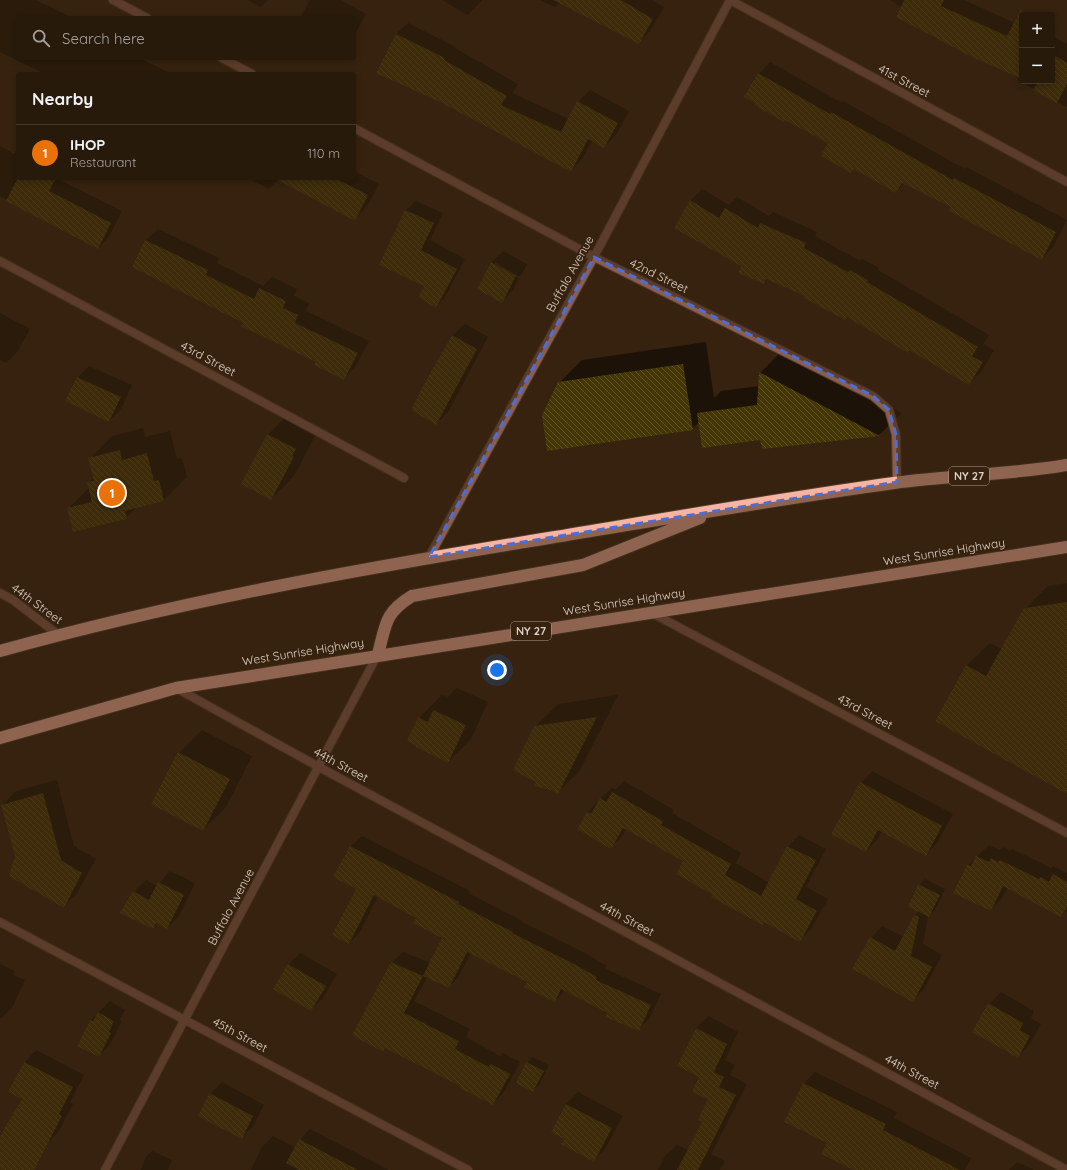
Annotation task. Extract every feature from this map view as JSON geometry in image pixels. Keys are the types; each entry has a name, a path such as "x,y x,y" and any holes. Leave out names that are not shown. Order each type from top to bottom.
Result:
{"highway":[{"name":"NY 27","path":"0,651 141,614 429,557 896,482 1041,470 1067,465"},
{"path":"378,654 388,617 396,605 412,596 583,564 722,509"},
{"name":"West Sunrise Highway","path":"0,738 176,688 378,654 1067,547"}],"street":[{"path":"113,0 143,16"},
{"name":"41st Street","path":"730,0 1067,182"},
{"name":"Buffalo Avenue","path":"429,557 594,256 730,0"},
{"path":"226,60 248,72"},
{"name":"42nd Street","path":"356,129 594,256 873,396 889,410 896,435 896,482"},
{"name":"43rd Street","path":"0,261 404,478"},
{"name":"44th Street","path":"0,593 12,600 60,636"},
{"name":"43rd Street","path":"651,612 1067,833"},
{"name":"Buffalo Avenue","path":"105,1170 378,654"},
{"name":"44th Street","path":"176,688 318,767 1067,1170"},
{"name":"45th Street","path":"0,922 468,1170"}],"highlighted area":[{"path":"594,257 873,396 889,410 896,435 897,482 429,557"}],"building":[{"path":"553,0 621,0 653,19 639,44"},
{"path":"904,0 944,0 941,6 1007,36 1019,13 1019,78 972,57 896,17"},
{"path":"396,34 445,58 444,60 507,96 501,105 561,132 577,101 618,123 604,148 588,139 571,172 442,103 376,73"},
{"path":"1055,56 1067,63 1067,84 1057,103 1033,90 1037,84 1055,84"},
{"path":"758,73 830,114 831,112 953,180 954,178 1056,232 1042,260 949,211 951,207 902,183 896,193 854,169 851,173 821,156 828,143 785,120 784,122 754,105 755,103 744,97"},
{"path":"17,180 55,180 49,191 111,223 98,249 6,201"},
{"path":"278,180 339,180 368,195 355,221"},
{"path":"690,200 719,218 725,208 758,228 760,223 806,243 804,248 848,272 850,270 868,280 867,282 978,347 972,356 983,362 969,385 909,350 908,353 847,317 845,320 804,298 805,296 766,279 764,284 738,273 741,266 674,228"},
{"path":"405,210 434,223 421,250 457,269 436,308 418,297 424,286 379,265"},
{"path":"145,240 208,270 206,275 254,299 259,288 286,301 283,308 298,315 295,323 358,353 344,380 314,365 316,362 241,326 243,323 132,267"},
{"path":"491,262 516,276 502,303 477,289"},
{"path":"452,335 477,349 436,425 411,410"},
{"path":"683,364 693,430 547,451 542,415 558,382"},
{"path":"759,372 880,436 762,449 760,440 702,448 697,413 757,405"},
{"path":"77,377 121,397 109,422 65,401"},
{"path":"267,434 296,449 292,456 294,457 271,500 241,484"},
{"path":"120,450 122,460 147,453 154,481 159,480 164,501 125,511 127,519 73,532 67,508 92,502 87,482 94,481 88,458"},
{"path":"1067,602 1067,794 935,721 966,665 986,676 1024,608"},
{"path":"433,710 466,725 448,763 407,741 418,717 428,722"},
{"path":"597,717 558,794 550,790 534,786 536,782 513,770 534,726"},
{"path":"178,752 230,779 203,831 151,804"},
{"path":"860,782 942,826 926,856 878,830 866,852 831,834"},
{"path":"612,792 663,821 661,825 731,864 725,875 761,896 787,846 816,860 796,899 817,911 800,942 764,922 762,925 711,897 713,895 676,874 683,861 623,828 611,849 577,829 587,812 591,814 600,798 606,802"},
{"path":"43,793 61,860 82,873 64,908 9,876 15,856 1,805"},
{"path":"350,846 459,902 458,904 513,932 512,933 574,964 597,977 596,980 651,1005 639,1031 606,1017 607,1013 561,989 555,1002 524,987 527,982 467,952 449,988 423,976 442,938 413,923 416,918 374,895 349,944 332,935 356,889 333,877"},
{"path":"976,856 989,862 991,858 998,862 1000,860 1039,879 1041,877 1049,882 1053,874 1067,882 1067,907 1061,917 1003,886 991,911 953,893 967,865 971,866"},
{"path":"158,882 184,895 167,929 156,923 153,929 120,913 133,891 149,900"},
{"path":"918,884 940,895 929,917 908,907"},
{"path":"914,915 919,917 911,956 932,967 913,1002 852,969 870,937 895,951"},
{"path":"391,962 423,976 404,1013 459,1041 455,1049 489,1067 491,1064 510,1074 493,1105 460,1088 460,1086 385,1048 383,1052 352,1035"},
{"path":"288,964 326,986 311,1011 273,989"},
{"path":"988,1003 1023,1023 1020,1030 1030,1036 1018,1058 972,1032"},
{"path":"98,1012 114,1021 109,1032 111,1033 99,1057 77,1046 90,1020 93,1021"},
{"path":"696,1028 727,1044 714,1072 724,1077 719,1087 736,1095 698,1170 677,1170 702,1122 698,1120 708,1099 692,1092 699,1077 677,1066"},
{"path":"24,1062 73,1087 59,1114 62,1116 34,1170 0,1170 0,1136 22,1099 8,1092"},
{"path":"526,1062 544,1071 533,1092 516,1083"},
{"path":"803,1083 886,1124 883,1130 960,1170 853,1170 821,1154 827,1143 784,1122"},
{"path":"209,1093 253,1116 242,1139 198,1116"},
{"path":"566,1104 612,1128 594,1162 561,1144 564,1139 551,1132"},
{"path":"299,1139 358,1170 299,1170 286,1163"}],"place":[{"name":"IHOP","path":"112,493"}]}
